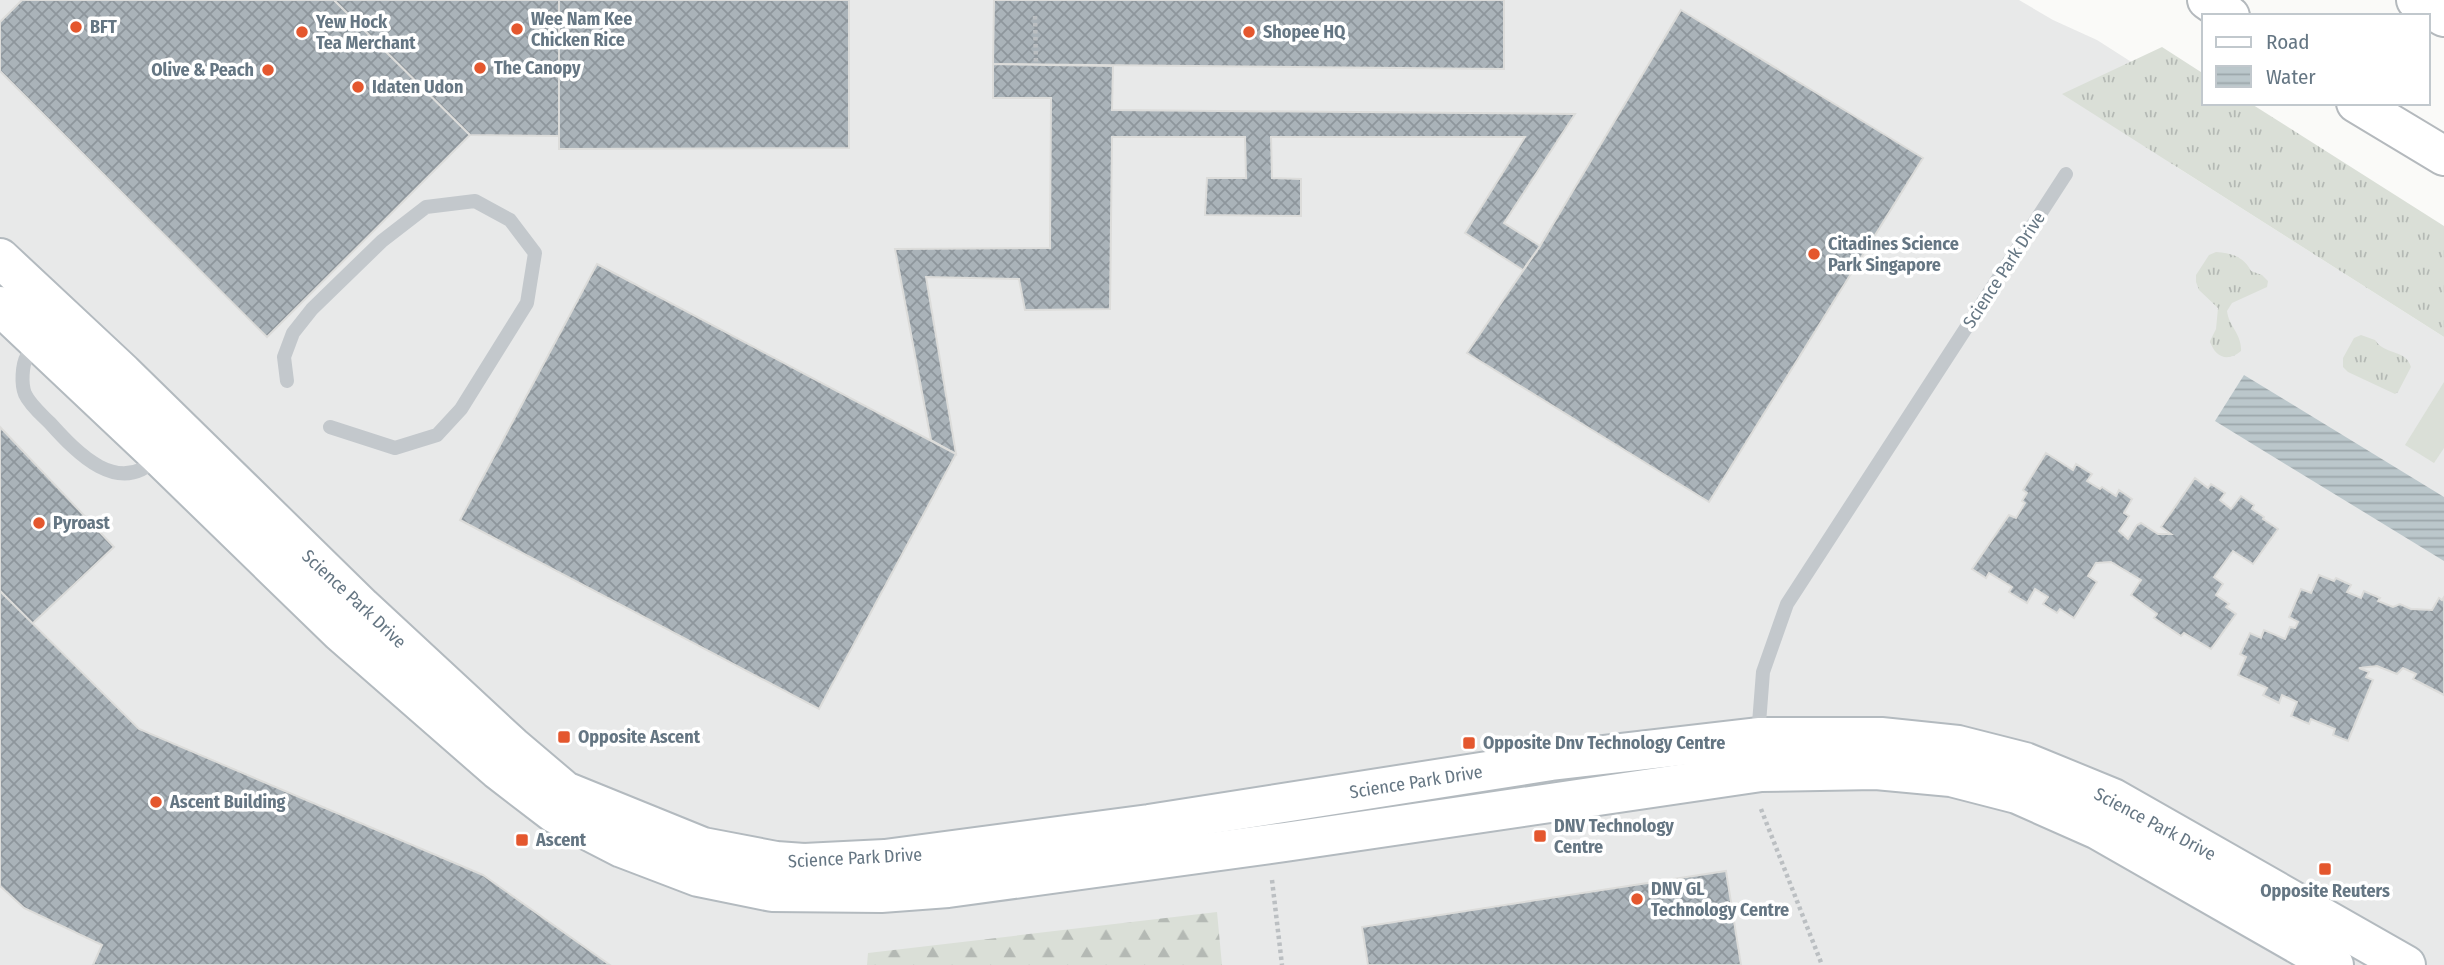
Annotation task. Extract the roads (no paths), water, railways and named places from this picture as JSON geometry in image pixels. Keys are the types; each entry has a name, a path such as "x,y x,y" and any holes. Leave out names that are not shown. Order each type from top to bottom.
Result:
{"main road":[{"path":"2207,0 2227,14"},
{"path":"2416,0 2444,17"},
{"path":"2359,105 2444,156"},
{"name":"Science Park Drive","path":"0,257 123,373 351,620 498,770 554,813 622,848 774,877 881,893 948,888 1299,840 1759,754 1879,753 1958,745 2025,762 2113,798 2406,965"},
{"name":"Science Park Drive","path":"0,306 159,456 351,620"},
{"name":"Science Park Drive","path":"1879,753 1951,777 2017,794 2098,830 2334,965"}],"lane":[{"name":"Science Park Drive","path":"1759,754 1763,672 1787,604 2066,174"},
{"path":"287,381 284,357 293,334 312,309 382,241 426,207 475,201 510,220 535,253 527,303 461,409 438,435 395,448 330,428"},
{"path":"39,342 27,356 23,370 24,393 81,454 97,467 120,474 149,466 159,456"}],"water":[{"path":"2244,375 2444,497 2444,561 2215,421"}],"place":[{"name":"BFT","path":"76,27"},
{"name":"Wee Nam Kee Chicken Rice","path":"517,29"},
{"name":"Yew Hock Tea Merchant","path":"302,32"},
{"name":"Shopee HQ","path":"1249,32"},
{"name":"The Canopy","path":"480,68"},
{"name":"Olive & Peach","path":"268,70"},
{"name":"Idaten Udon","path":"358,87"},
{"name":"Citadines Science Park Singapore","path":"1814,254"},
{"name":"Pyroast","path":"39,523"},
{"name":"Opposite Ascent","path":"564,737"},
{"name":"Opposite Dnv Technology Centre","path":"1469,743"},
{"name":"Ascent Building","path":"156,802"},
{"name":"DNV Technology Centre","path":"1540,836"},
{"name":"Ascent","path":"522,840"},
{"name":"Opposite Reuters","path":"2325,869"},
{"name":"DNV GL Technology Centre","path":"1637,899"}]}
